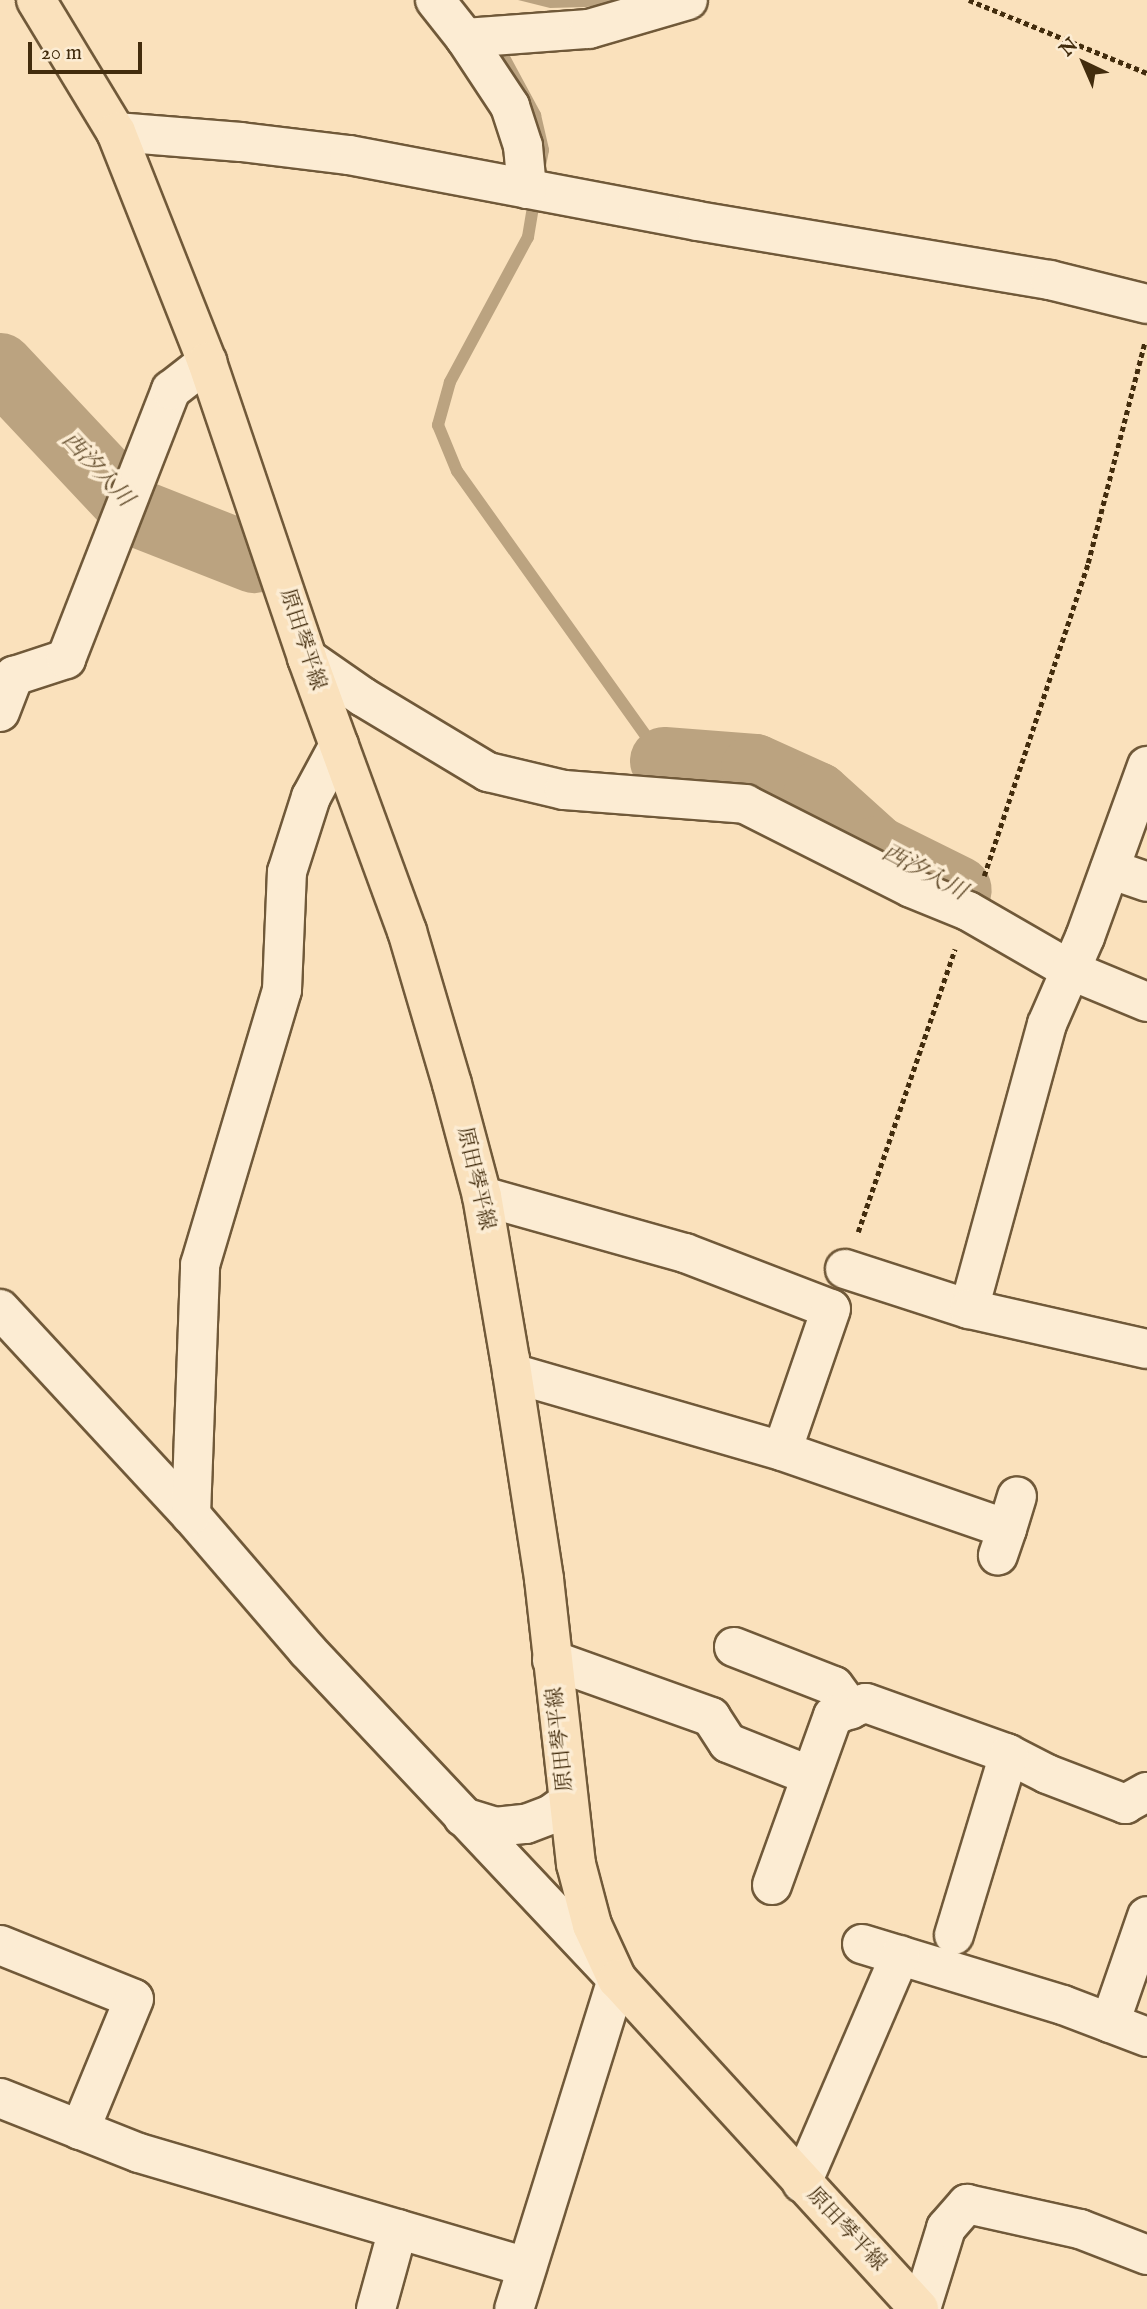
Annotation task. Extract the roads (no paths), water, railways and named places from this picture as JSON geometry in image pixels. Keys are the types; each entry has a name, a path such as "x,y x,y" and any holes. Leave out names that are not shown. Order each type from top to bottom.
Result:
{"main road":[{"name":"原田琴平線","path":"36,0 116,132 207,362 307,658 407,931 482,1196 544,1579 576,1864 592,1926 617,1979 920,2309"}],"street":[{"path":"435,0 466,38 510,106 523,146 544,192"},
{"path":"466,38 589,29 688,0"},
{"path":"116,132 240,142 349,155 697,221 1050,280 1147,304"},
{"path":"0,712 14,676 66,659 171,390 207,362"},
{"path":"307,658 363,697 488,772 564,790 745,804 911,888 974,899 1147,1002"},
{"path":"191,1515 200,1265 282,990 287,872 310,797 339,745"},
{"path":"970,1309 1047,1024 1077,959 1147,766"},
{"path":"1110,869 1147,882"},
{"path":"482,1196 685,1253 831,1309 782,1451"},
{"path":"845,1269 970,1309 1147,1349"},
{"path":"0,1309 191,1515 307,1650 617,1979 514,2309"},
{"path":"512,1373 782,1451 1007,1526"},
{"path":"734,1647 834,1686 851,1709"},
{"path":"552,1660 711,1717 728,1743 811,1776"},
{"path":"772,1885 833,1716 866,1703 1009,1754 1047,1774 1125,1804 1147,1792"},
{"path":"954,1935 1009,1754"},
{"path":"463,1817 495,1827 526,1824 550,1815 568,1802"},
{"path":"1110,2023 1147,1916"},
{"path":"862,1944 1063,2005 1147,2037"},
{"path":"0,1945 134,1999 80,2130"},
{"path":"802,2183 900,1955"},
{"path":"0,2098 139,2154 527,2267"},
{"path":"920,2309 946,2228 967,2204 1080,2229 1147,2255"},
{"path":"376,2309 398,2229"}],"waterway":[{"path":"492,44 501,52 535,115 543,150 540,166"},
{"path":"535,195 528,237 450,382 438,425 457,471 664,761"},
{"name":"西汐入川","path":"0,367 137,513 254,559"},
{"name":"西汐入川","path":"664,761 755,768 817,796 877,850 958,890"}]}
